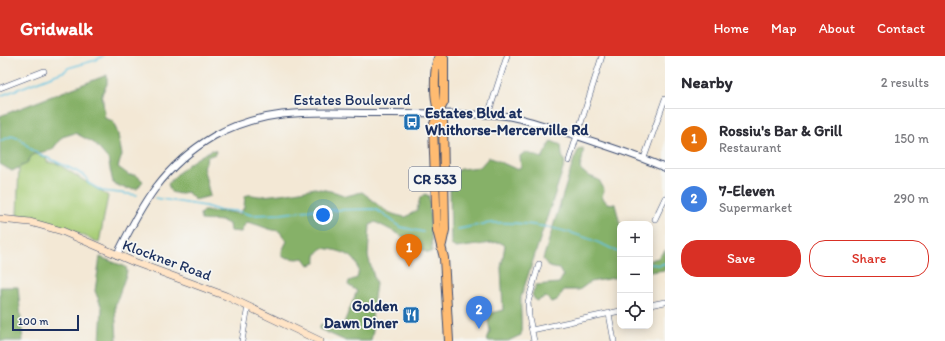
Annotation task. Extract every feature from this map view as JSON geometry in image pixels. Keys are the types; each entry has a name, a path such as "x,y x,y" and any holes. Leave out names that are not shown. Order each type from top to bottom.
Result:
{"main road":[{"name":"CR 533","path":"439,56 436,63 436,99 438,113 443,122 445,230 442,245 449,341"},
{"path":"438,113 444,102 443,56"},
{"name":"Klockner Road","path":"0,219 21,220 49,226 134,262 207,288 320,341"}],"street":[{"path":"488,115 507,56"},
{"path":"569,161 602,56"},
{"path":"0,88 44,71"},
{"path":"644,158 665,99"},
{"name":"Estates Boulevard","path":"117,255 136,217 160,181 192,151 226,130 254,120 294,112 438,113 511,117 523,119 644,158 665,168"},
{"path":"655,219 665,198"},
{"path":"534,341 529,317 528,302 539,264"},
{"path":"653,304 665,302"},
{"path":"242,341 248,306"},
{"path":"532,330 617,313"},
{"path":"609,314 614,341"}],"green space":[{"path":"107,75 107,84 102,94 105,118 113,121 118,134 122,155 118,167 129,175 136,175 143,181 137,189 124,188 113,183 108,159 94,143 75,133 62,137 52,150 33,154 26,164 12,171 0,164 0,116"},
{"path":"551,141 561,145 565,163 521,297 521,335 508,341 487,341 490,331 488,320 491,313 503,310 501,268 505,245 499,242 456,248 451,245 451,177 460,169 480,167 489,157 516,169 521,167 520,156 525,152 542,158"},
{"path":"583,148 580,169 587,175 599,180 604,189 602,197 607,203 615,204 619,221 617,221 617,278 590,282 579,290 564,290 557,300 551,302 546,297 536,301 532,295 536,285 559,283 563,276 559,269 549,267 543,259 574,159 579,149"},
{"path":"212,150 216,151 215,154 207,157 203,166 210,196 195,200 187,192 179,194 171,192 168,184 178,173 188,164"},
{"path":"33,154 46,158 47,162 58,164 108,196 99,243 59,226 17,215 19,167 26,164"},
{"path":"315,188 346,196 362,192 386,211 398,216 406,217 417,210 420,198 425,194 429,196 432,251 429,253 425,252 418,245 406,238 375,222 370,225 368,256 376,284 372,311 373,330 371,341 346,341 319,329 321,324 337,328 343,325 357,291 348,285 349,281 357,278 358,272 356,263 349,256 339,251 323,248 317,254 316,263 309,265 304,258 297,259 282,257 282,251 287,241 279,231 246,222 241,232 230,231 229,224 225,222 201,220 200,214 203,211 240,214 244,207 245,196 247,195 263,196"},
{"path":"665,250 665,270 653,272 653,259 658,258"},
{"path":"100,257 126,267 127,272 115,306 117,341 100,341 102,308 95,291"},
{"path":"0,287 18,287 23,341 0,341"}],"waterway":[{"path":"0,96 65,71 68,68 96,60 103,56"},
{"path":"0,141 12,136 20,139 33,151 86,177 88,183 102,191 137,195"},
{"path":"155,198 205,206 218,210 238,211 251,215 281,214 318,209 374,209 384,214 400,227 423,232"},
{"path":"458,229 492,223 541,226 558,229 590,239 617,252"},
{"path":"653,264 660,265 665,263"}],"place":[{"name":"Estates Blvd at Whithorse-Mercerville Rd","path":"412,122"},
{"name":"Rossiu's Bar & Grill","path":"409,267"},
{"name":"Golden Dawn Diner","path":"411,315"},
{"name":"7-Eleven","path":"479,329"}]}
